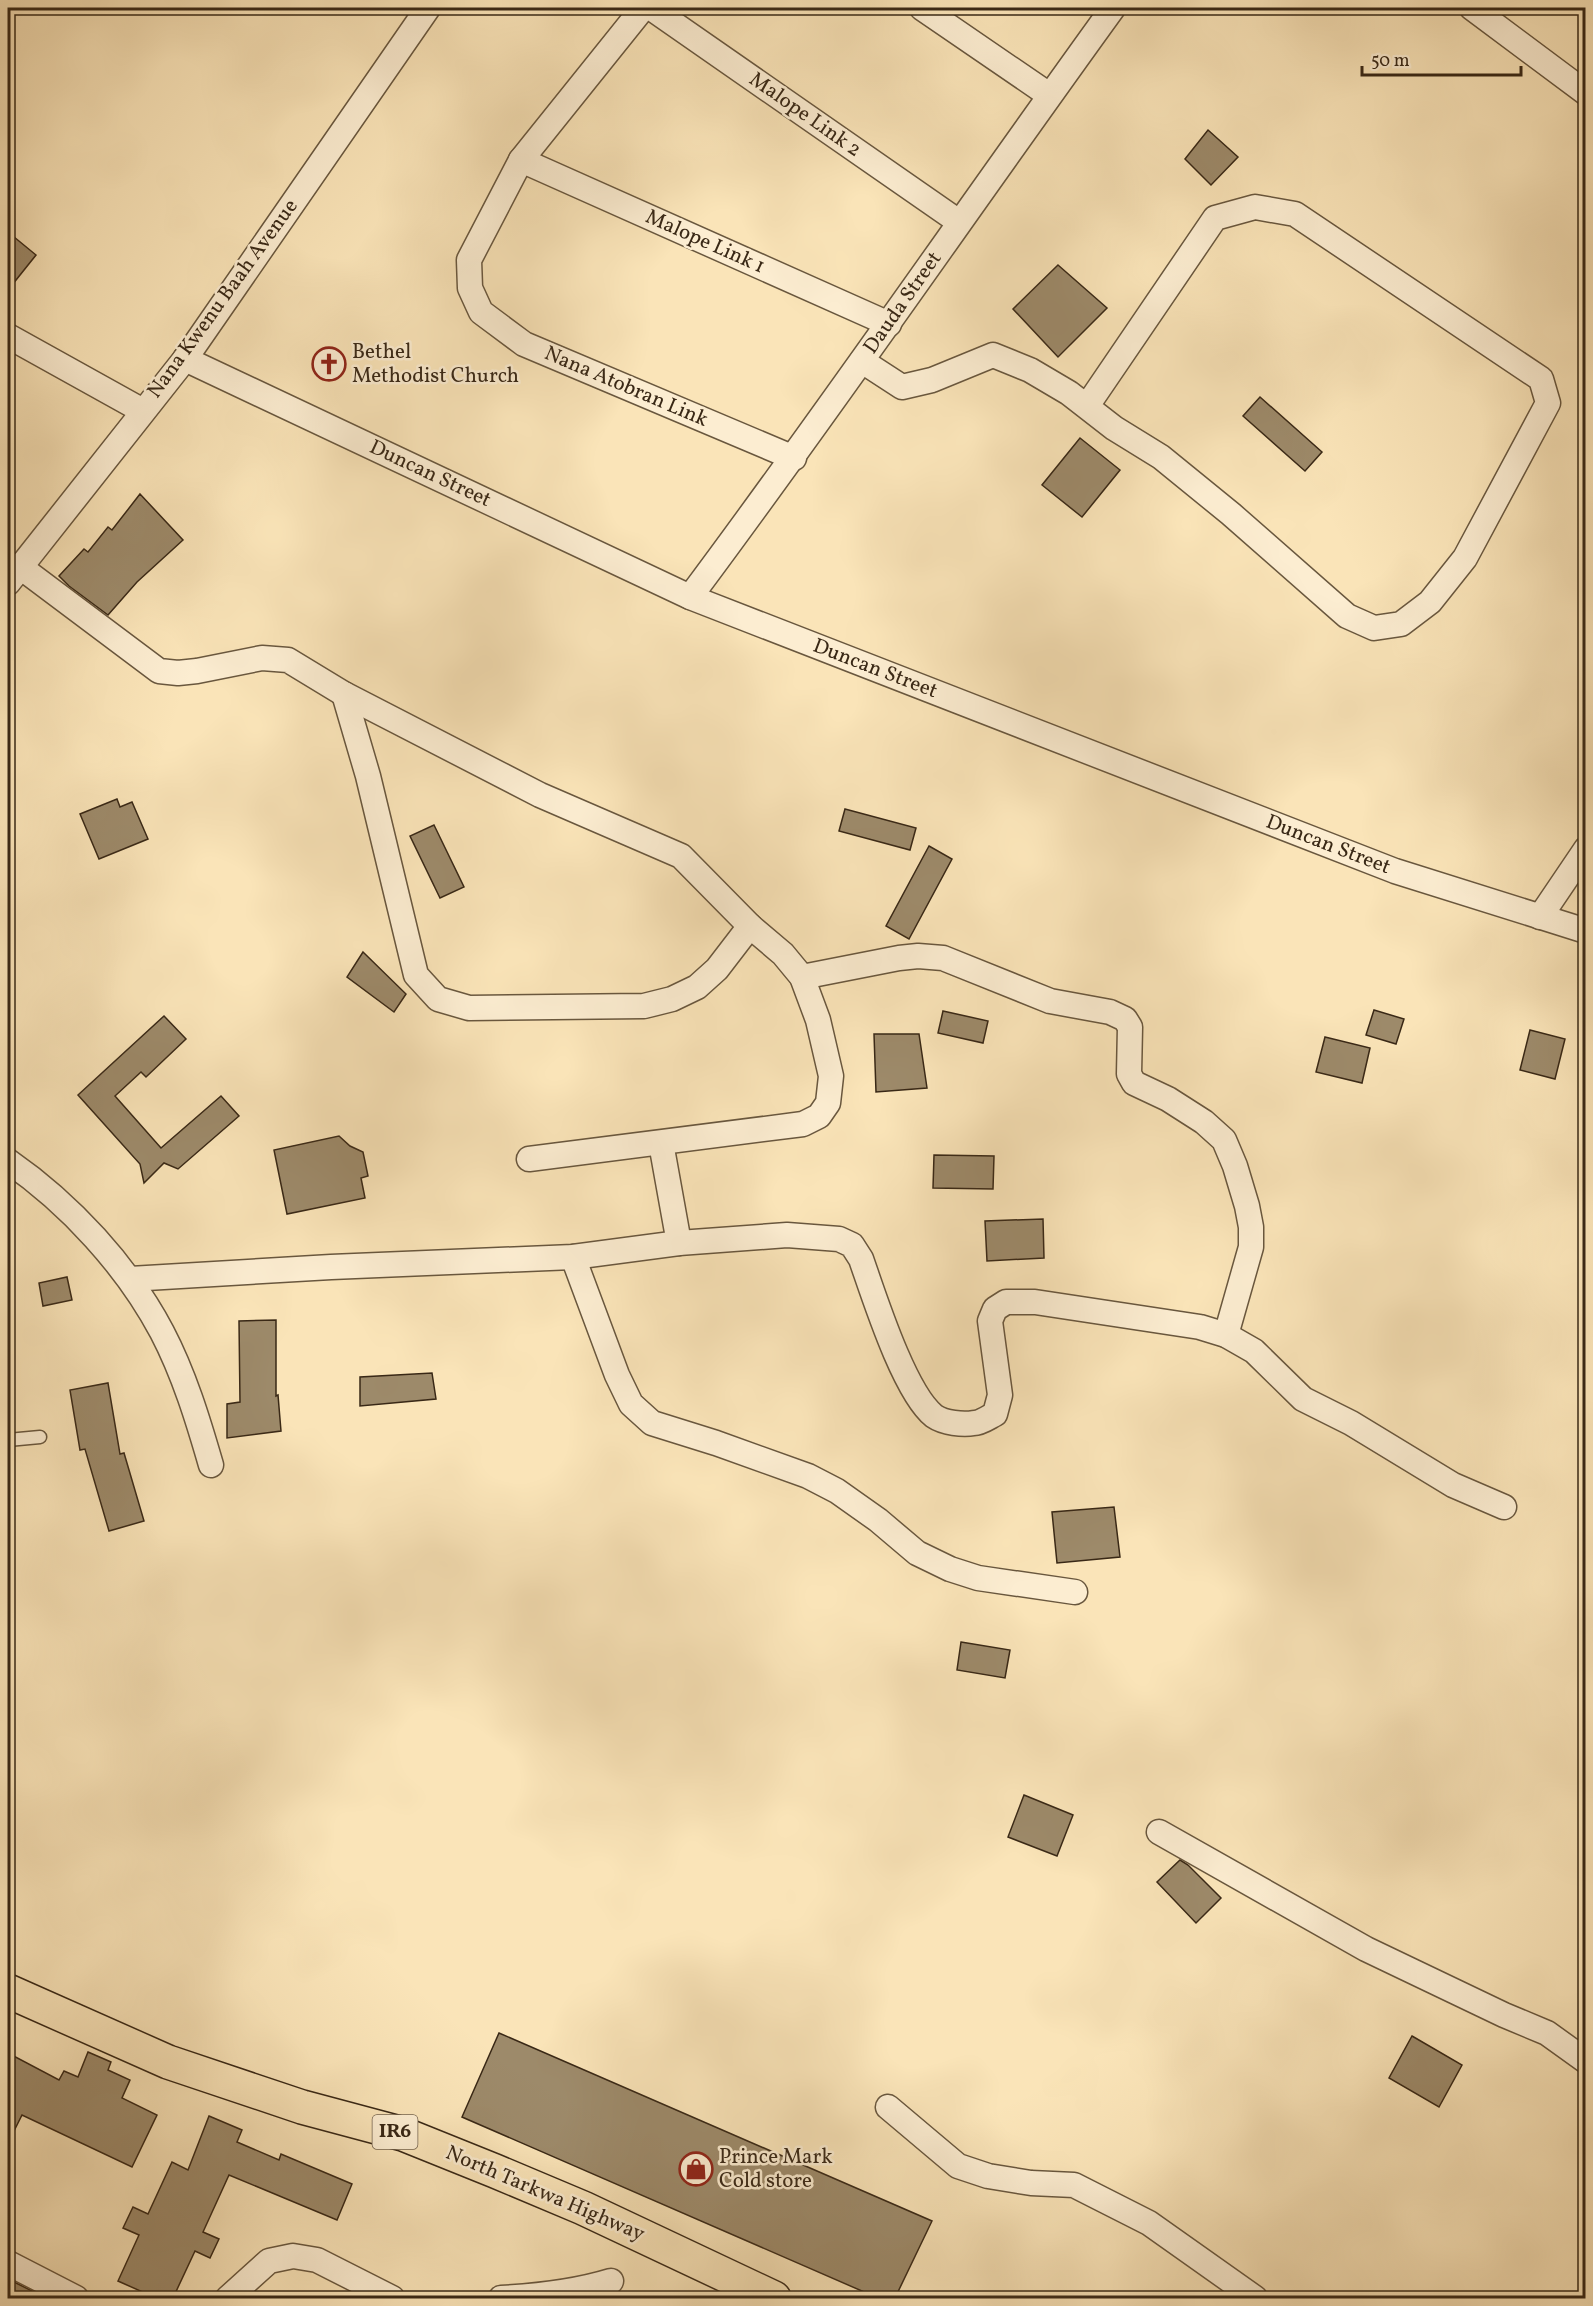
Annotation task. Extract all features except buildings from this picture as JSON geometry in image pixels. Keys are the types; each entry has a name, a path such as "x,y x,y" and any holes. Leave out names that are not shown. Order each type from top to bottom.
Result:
{"main road":[{"name":"North Tarkwa Highway","path":"8,1991 168,2062 302,2108 403,2134 495,2170 584,2208 774,2298"}],"street":[{"name":"Nana Kwenu Baah Avenue","path":"13,574 185,358 428,8"},
{"path":"521,160 643,8"},
{"name":"Malope Link 2","path":"651,8 958,222"},
{"path":"922,8 1049,95"},
{"name":"Dauda Street","path":"690,597 794,458 958,222 1113,8"},
{"path":"1472,8 1586,93"},
{"name":"Nana Atobran Link","path":"521,160 469,260 470,288 481,312 524,344 794,458"},
{"name":"Malope Link 1","path":"521,160 889,324"},
{"path":"862,361 903,387 932,380 993,355 1030,370 1069,393 1114,428 1161,457 1231,514 1347,616 1374,628 1401,624 1430,602 1465,558 1548,403 1541,379 1295,213 1255,207 1215,218 1087,406"},
{"path":"8,336 143,411"},
{"name":"Duncan Street","path":"185,358 690,597 1395,871 1586,931"},
{"path":"13,574 159,670 178,673 197,671 262,657 288,660 344,694 540,795 681,856 750,926 783,954 802,977 818,1020 831,1076 828,1103 819,1116 803,1124 529,1159"},
{"path":"344,694 368,776 416,975 438,999 469,1008 644,1006 672,999 697,987 717,969 750,926"},
{"path":"1540,917 1586,849"},
{"path":"802,977 899,958 943,958 1050,1001 1110,1012 1125,1019 1131,1027 1129,1074 1134,1083 1168,1099 1204,1122 1224,1140 1238,1176 1249,1216 1251,1247 1226,1335"},
{"path":"661,1143 679,1243"},
{"path":"8,1161 32,1178 99,1242 130,1279 163,1333 192,1402 211,1465"},
{"path":"130,1279 332,1267 573,1257 679,1243 787,1235 839,1239 852,1245 861,1258 903,1369 918,1396 934,1416 951,1422 976,1424 995,1414 1000,1395 990,1321 996,1309 1006,1302 1035,1302 1200,1327 1226,1335 1254,1351 1303,1399 1351,1423 1453,1485 1504,1507"},
{"path":"573,1257 621,1385 631,1404 652,1424 716,1443 808,1476 837,1491 878,1520 917,1553 950,1569 978,1578 1075,1592"},
{"path":"1159,1832 1366,1949 1547,2033 1586,2061"},
{"path":"888,2107 958,2166 988,2176 1031,2184 1074,2185 1149,2223 1255,2298"},
{"path":"228,2298 269,2261 293,2256 317,2260 392,2298"},
{"path":"8,2263 76,2298"},
{"path":"501,2298 541,2296 584,2289 611,2281"}],"lane":[{"path":"8,1440 40,1437"}],"place":[{"name":"Bethel Methodist Church","path":"329,364"},
{"name":"Prince Mark Cold store","path":"696,2169"}]}
